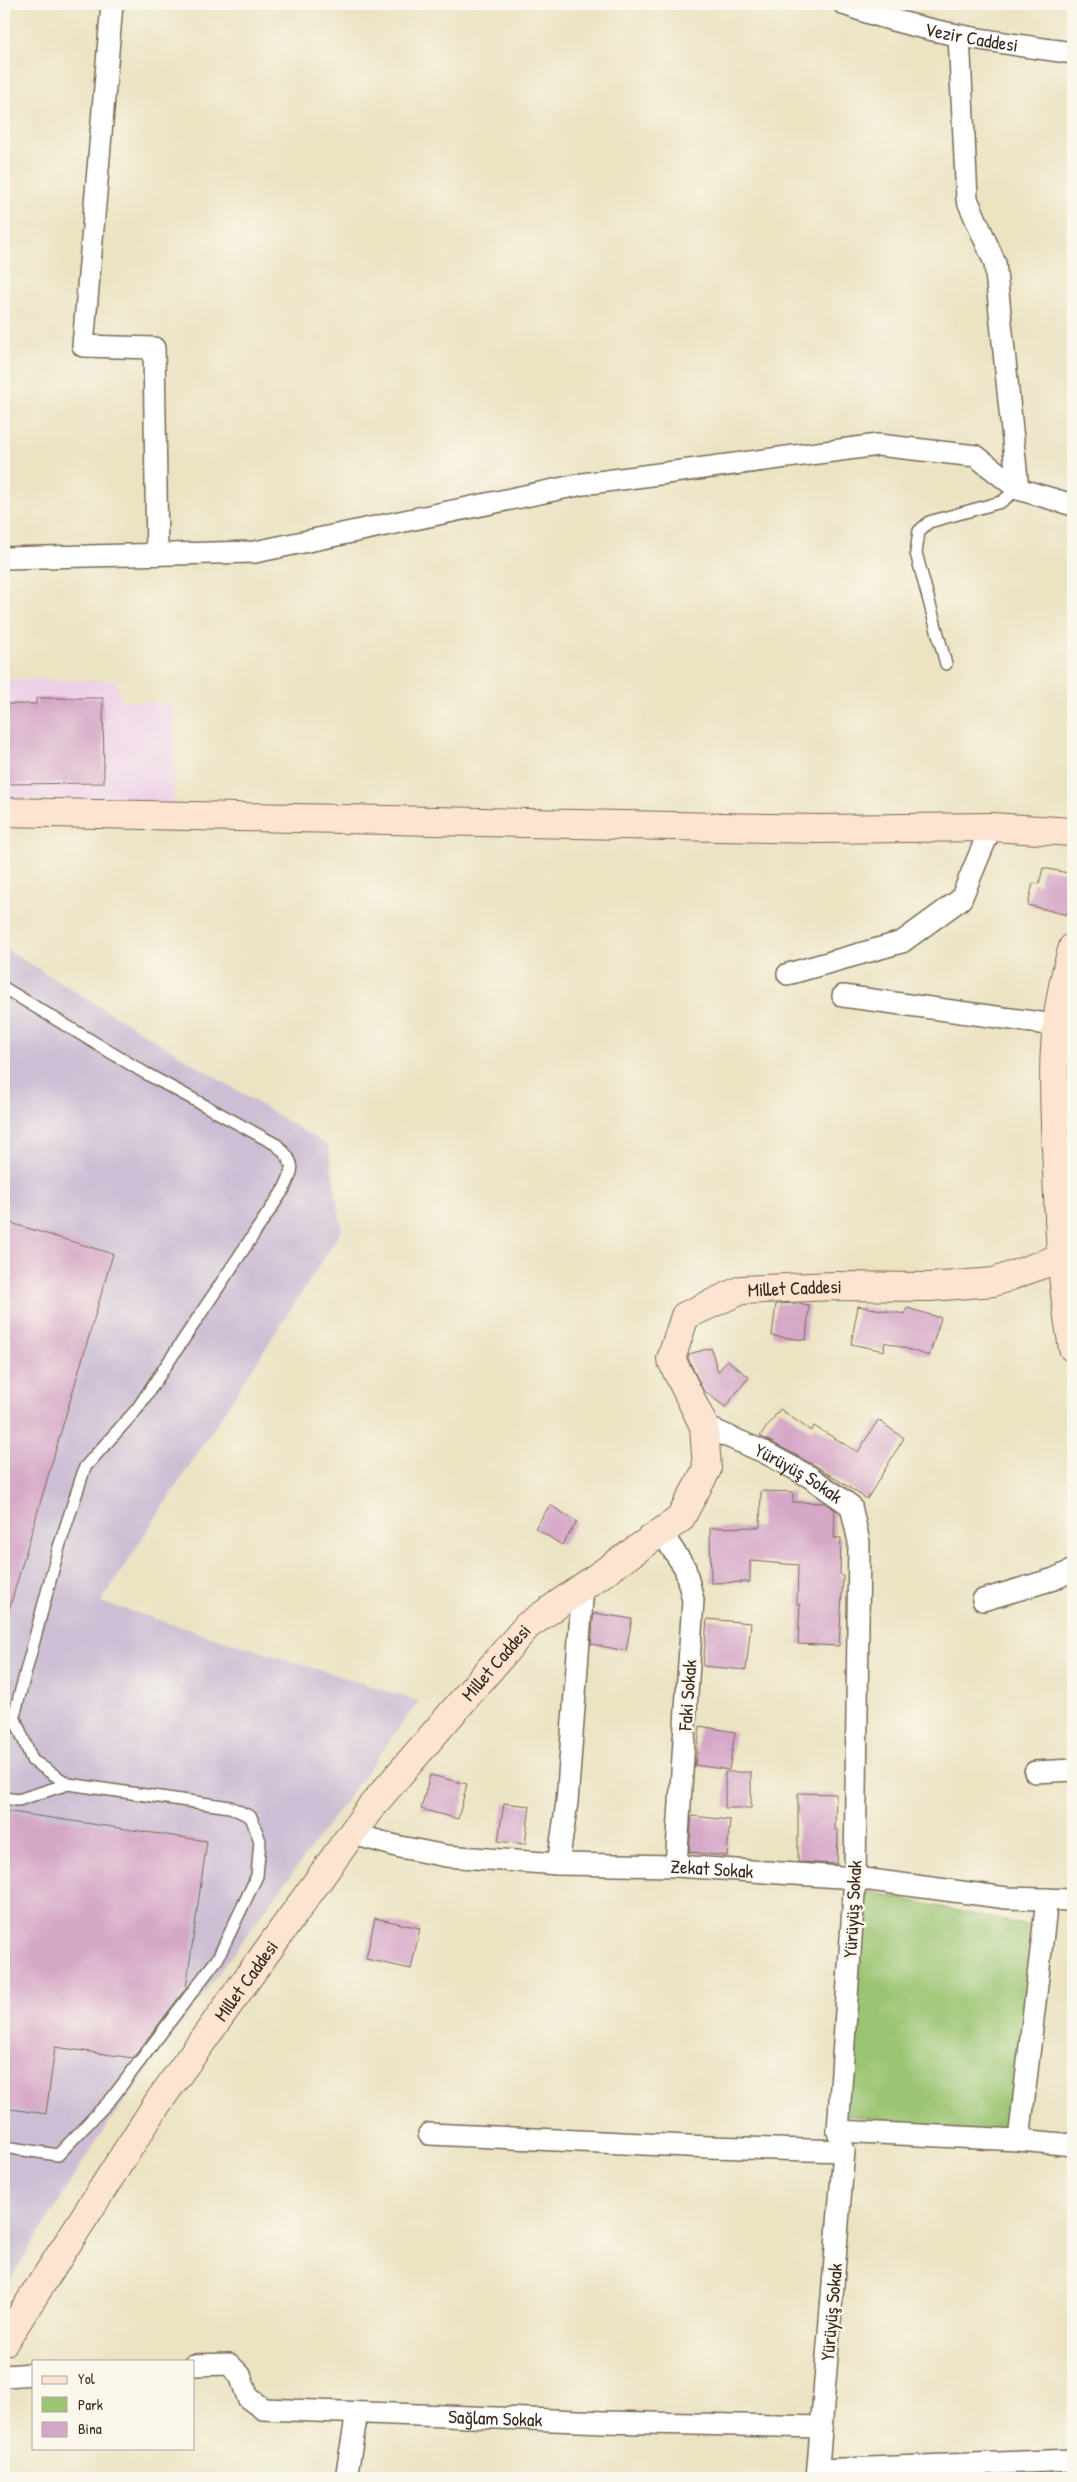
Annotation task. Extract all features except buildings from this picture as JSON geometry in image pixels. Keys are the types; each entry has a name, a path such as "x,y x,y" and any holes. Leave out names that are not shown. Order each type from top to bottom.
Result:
{"street":[{"path":"112,4 83,346 154,348 157,554"},
{"name":"Vezir Caddesi","path":"844,4 869,13 959,36 1073,54"},
{"path":"959,36 967,199 995,263 1018,489"},
{"path":"4,558 255,552 583,484 878,445 976,456 1018,489 1073,505"},
{"path":"4,812 809,829 991,827 1073,832"},
{"path":"788,974 902,942 961,899 991,827"},
{"path":"1073,947 1065,974 1055,1026 1053,1085 1073,1348"},
{"path":"843,996 1055,1026"},
{"name":"Millet Caddesi","path":"4,2342 158,2101 372,1807 527,1626 680,1519 707,1469 704,1426 671,1358 685,1316 741,1290 834,1286 930,1287 994,1282 1067,1255"},
{"name":"Yürüyüş Sokak","path":"704,1426 764,1452 810,1477 851,1506 859,1542 855,1878 838,2131 844,2151 818,2474"},
{"name":"Faki Sokak","path":"661,1532 685,1568 693,1600 676,1866"},
{"path":"983,1600 1073,1570"},
{"path":"558,1864 569,1772 583,1586"},
{"path":"1035,1772 1073,1770"},
{"name":"Zekat Sokak","path":"353,1834 400,1847 446,1856 558,1864 676,1866 855,1878 1007,1898 1073,1900"},
{"path":"1019,2140 1047,1899"},
{"path":"838,2131 1019,2140 1073,2146"},
{"path":"429,2134 699,2147 844,2151"},
{"name":"Sağlam Sokak","path":"195,2365 228,2364 240,2375 248,2398 263,2409 604,2422 821,2427"},
{"path":"4,2376 32,2374"},
{"path":"346,2478 356,2413"},
{"path":"818,2474 1073,2460"}],"lane":[{"path":"946,664 916,553 919,531 929,522 1001,502 1018,489"},
{"path":"4,988 145,1073 277,1145 290,1158 292,1171 279,1197 137,1409 85,1467 9,1715 32,1760 68,1784 230,1807 251,1818 260,1842 257,1876 218,1958 112,2098 58,2155 4,2147"},
{"path":"4,1798 18,1800 68,1784"}],"shaded area":[{"path":"4,679 116,681 122,701 173,704 174,805 4,798"},
{"path":"4,948 328,1146 342,1230 101,1602 419,1701 99,2136 4,2290"}],"green space":[{"path":"867,1891 1036,1928 1012,2136 845,2115"}]}
